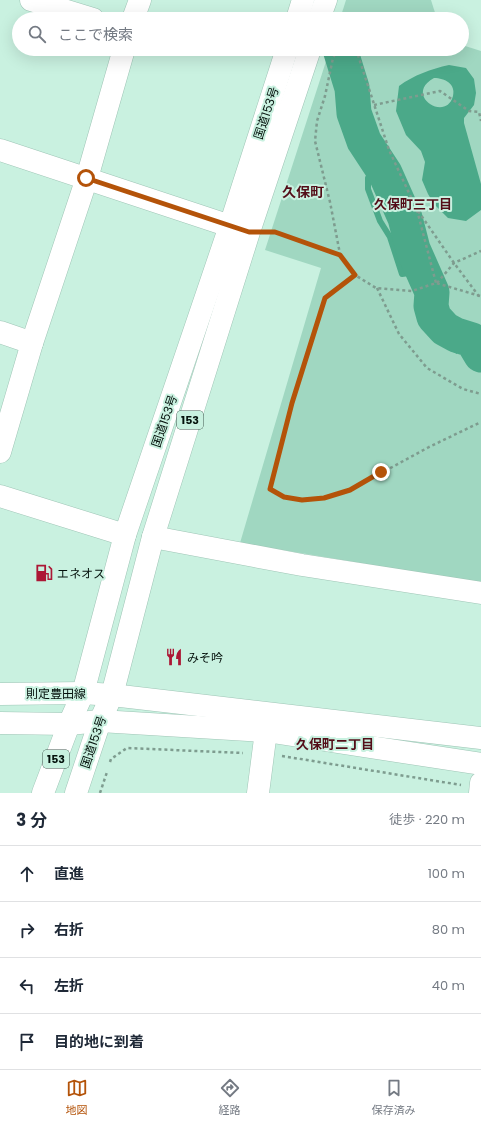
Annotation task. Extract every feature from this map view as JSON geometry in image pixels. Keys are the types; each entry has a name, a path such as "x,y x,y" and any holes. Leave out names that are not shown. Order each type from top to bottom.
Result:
{"main road":[{"path":"31,0 70,12"},
{"path":"136,12 140,0"},
{"path":"299,12 303,0"},
{"path":"322,12 326,0"},
{"path":"0,452 32,343 86,178 122,56"},
{"name":"国道153号","path":"76,793 100,721 112,695 153,537 240,229 285,56"},
{"name":"国道153号","path":"43,793 69,724 83,692 125,535 240,229 307,56"},
{"path":"0,150 240,229"},
{"path":"0,332 32,343"},
{"path":"0,496 125,535"},
{"path":"153,537 302,565 481,593"},
{"name":"則定豊田線","path":"0,694 83,692 481,738"},
{"path":"0,724 69,724 100,721 266,731 481,764"},
{"path":"258,793 266,731"},
{"path":"480,793 481,783"}],"path":[{"path":"334,56 325,96 317,120 315,141 330,202 340,255 355,275 376,288 412,291 436,284 454,264 481,251"},
{"path":"358,56 389,150 416,208 454,264 480,297"},
{"path":"374,105 440,90 470,111 479,112 481,121"},
{"path":"416,208 436,284"},
{"path":"240,229 275,232 340,255"},
{"path":"355,275 325,298 292,403 270,489 284,497 302,500 324,498 350,490 429,447 481,422"},
{"path":"436,284 480,297"},
{"path":"376,288 399,334 427,368 463,389 481,394"}],"shaded area":[{"path":"346,0 431,0 435,12 342,12"},
{"path":"469,47 481,51 481,583 240,543 321,268 265,250 328,56 469,56"},
{"path":"449,65 466,68 474,79 476,93 474,105 464,118 464,123 481,184 481,210 466,221 448,218 434,204 422,180 425,162 421,151 406,135 396,111 399,86 417,76","holes":["434,78 449,82 453,88 453,96 449,104 443,107 436,107 429,104 423,92 426,85"]},
{"path":"421,300 427,300 436,321 442,327 459,337 457,354 434,340 423,329 418,314 417,304"}],"waterway":[{"path":"342,56 352,88 354,113 364,141 385,173 405,218 413,249 432,292 431,306 434,317 445,329 456,335 472,340 481,355"},
{"path":"379,164 373,169 368,178 368,189 380,221 390,237 402,274 422,271"}],"place":[{"name":"エネオス","path":"44,573"},
{"name":"みそ吟","path":"174,657"}],"district":[{"name":"久保町","path":"303,192"},
{"name":"久保町三丁目","path":"413,204"},
{"name":"久保町二丁目","path":"335,744"}],"route":[{"path":"86,178 249,232 275,232 340,255 355,275 325,298 292,403 270,489 284,497 302,500 324,498 350,490 381,472"}]}
